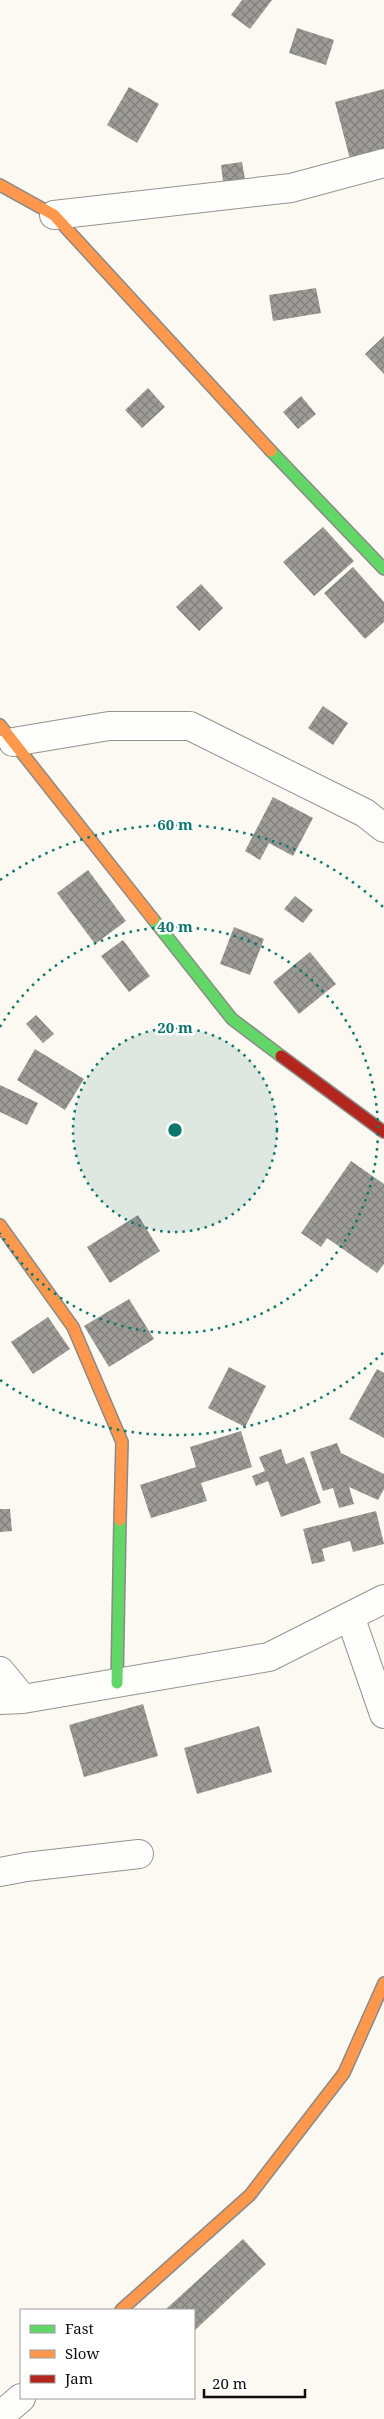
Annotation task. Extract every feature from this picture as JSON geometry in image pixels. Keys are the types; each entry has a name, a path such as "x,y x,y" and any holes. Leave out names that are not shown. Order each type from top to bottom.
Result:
{"street":[{"path":"54,215 291,188 384,163"},
{"path":"0,185 54,215 272,452 384,569"},
{"path":"6,733 109,726 190,726 364,813 384,828"},
{"path":"6,733 232,1019 384,1132"},
{"path":"0,1225 73,1327 122,1442 117,1683"},
{"path":"0,1671 11,1700 269,1656 384,1600"},
{"path":"350,1616 384,1714"},
{"path":"0,1872 26,1867 139,1854"},
{"path":"122,2309 250,2195 344,2073 384,1983"},
{"path":"0,2416 20,2399"}],"building":[{"path":"242,0 272,0 250,29 231,15"},
{"path":"297,28 334,40 326,65 289,53"},
{"path":"129,87 159,104 137,143 107,125"},
{"path":"384,89 384,154 351,163 335,102"},
{"path":"242,162 246,185 224,189 221,165"},
{"path":"316,288 321,313 273,321 269,295"},
{"path":"384,336 384,374 365,354"},
{"path":"148,388 165,407 142,428 125,410"},
{"path":"301,396 316,414 298,429 283,412"},
{"path":"323,527 354,561 314,596 283,562"},
{"path":"353,567 384,602 384,622 365,639 324,593"},
{"path":"201,584 223,608 199,631 176,607"},
{"path":"323,706 348,723 333,745 308,728"},
{"path":"273,797 313,818 293,856 269,843 260,860 245,851"},
{"path":"88,870 126,921 95,944 57,893"},
{"path":"295,896 313,910 303,923 284,909"},
{"path":"234,927 264,939 250,975 220,964"},
{"path":"123,940 150,976 129,992 101,956"},
{"path":"310,952 336,984 299,1014 273,982"},
{"path":"36,1015 54,1034 43,1043 26,1024"},
{"path":"35,1049 84,1079 65,1110 17,1080"},
{"path":"0,1085 38,1103 27,1125 0,1112"},
{"path":"351,1161 384,1184 384,1264 377,1273 327,1238 321,1247 301,1233"},
{"path":"138,1215 160,1251 110,1283 87,1247"},
{"path":"129,1299 154,1339 109,1367 84,1326"},
{"path":"48,1317 70,1349 33,1374 11,1342"},
{"path":"229,1367 266,1386 245,1427 208,1408"},
{"path":"377,1369 384,1373 384,1438 349,1419"},
{"path":"241,1431 252,1467 201,1483 207,1501 151,1518 140,1485 196,1467 190,1447"},
{"path":"337,1443 341,1453 384,1474 384,1489 378,1500 349,1487 354,1504 339,1508 333,1488 323,1491 310,1452"},
{"path":"281,1449 286,1464 304,1457 321,1503 281,1517 268,1481 256,1486 252,1476 265,1471 259,1457"},
{"path":"0,1509 10,1509 12,1531 0,1532"},
{"path":"376,1511 384,1544 353,1552 350,1541 322,1549 325,1561 312,1564 303,1529"},
{"path":"143,1704 158,1756 84,1777 69,1725"},
{"path":"259,1726 272,1772 197,1794 184,1748"},
{"path":"243,2239 266,2264 195,2330 195,2309 166,2309"}],"traffic: fast":[{"path":"271,451 384,569"},
{"path":"153,919 232,1019 281,1056"},
{"path":"117,1683 120,1520"}],"traffic: slow":[{"path":"0,185 54,215 271,451"},
{"path":"0,725 153,919"},
{"path":"0,1225 73,1327 122,1442 120,1520"},
{"path":"122,2309 250,2195 344,2073 384,1983"}],"traffic: jam":[{"path":"281,1056 384,1132"}]}
